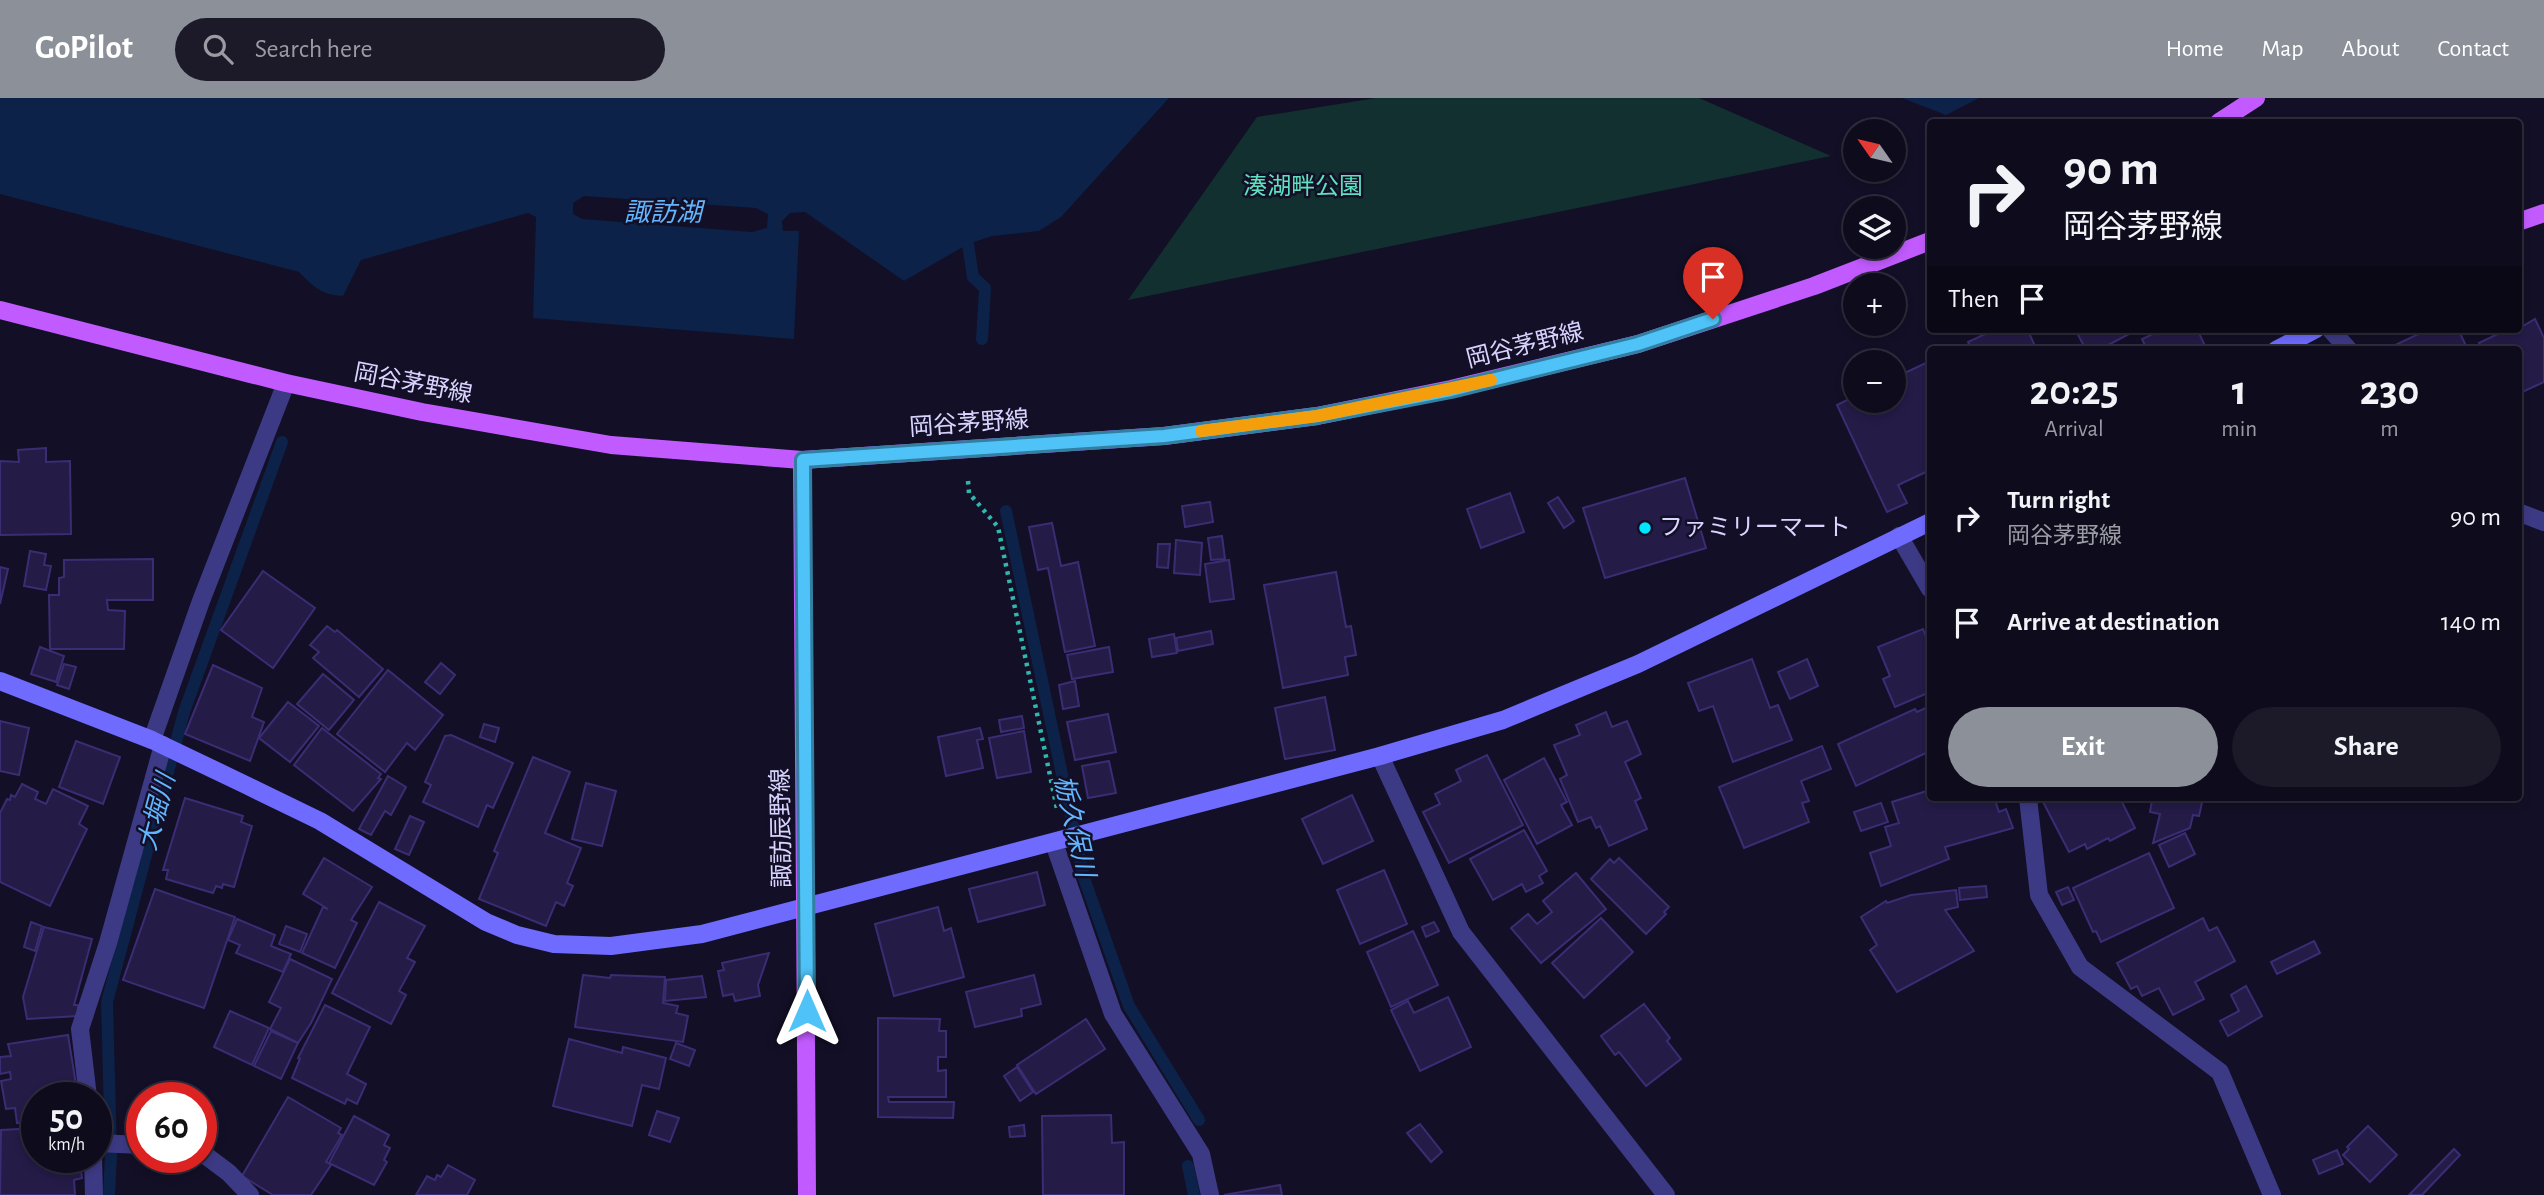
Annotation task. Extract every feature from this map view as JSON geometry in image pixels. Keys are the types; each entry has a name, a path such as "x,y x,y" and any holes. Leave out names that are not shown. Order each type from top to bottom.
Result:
{"main road":[{"path":"2223,119 2256,98"},
{"path":"2522,221 2544,213"},
{"name":"岡谷茅野線","path":"0,310 286,383 422,412 611,445 803,460 1164,436 1317,416 1451,390 1638,344 1814,286 1927,243"},
{"name":"諏訪辰野線","path":"803,460 807,1195"}],"street":[{"path":"2284,346 2308,333"},
{"path":"2334,333 2345,346"},
{"path":"86,1082 80,1029 108,943 158,743 201,601 286,383"},
{"path":"2522,514 2544,522"},
{"path":"0,681 158,743 320,821 486,922 517,935 554,944 611,946 702,934 1380,756 1503,720 1638,664 1927,523"},
{"path":"1899,536 1927,584"},
{"path":"1380,756 1461,932 1666,1195"},
{"path":"2028,801 2039,895 2080,967 2220,1072 2272,1195"},
{"path":"1067,839 1112,1014 1201,1154 1210,1195"},
{"path":"217,1164 250,1195"},
{"path":"93,1173 94,1195"}],"path":[{"path":"965,449 969,493 998,527 1067,839"}],"green space":[{"name":"湊湖畔公園","path":"1376,98 1699,98 1831,156 1128,300 1257,117"}],"water":[{"name":"諏訪湖","path":"0,98 1169,98 1061,217 1039,231 992,236 968,244 904,281 805,212 790,213 782,221 783,231 799,231 794,339 533,318 536,217 528,213 361,260 343,296 329,294 309,282 299,272 0,194"},
{"path":"1902,98 1979,98 1946,115"}],"pier":[{"path":"584,196 756,208 768,214 767,228 752,232 582,219 573,214 573,203"}],"building":[{"path":"2535,319 2544,338 2544,382 2522,392 2522,346 2481,346 2479,343 2500,333 2522,333 2522,327"},
{"path":"1987,333 2029,333 2035,346 1970,346 1968,342"},
{"path":"2077,333 2131,333 2107,346 2084,346"},
{"path":"2155,333 2199,333 2205,346 2145,346 2142,339"},
{"path":"2421,333 2460,333 2466,346 2393,346"},
{"path":"1927,362 1927,471 1898,485 1907,503 1887,512 1837,405 1843,402 1843,413 1906,413 1906,372"},
{"path":"46,448 46,462 70,461 71,534 0,535 0,461 19,462 18,450"},
{"name":"ファミリーマート","path":"1685,478 1706,548 1605,578 1583,508"},
{"path":"1510,493 1524,532 1481,548 1467,509"},
{"path":"1558,497 1574,521 1564,528 1548,503"},
{"path":"1210,502 1213,522 1185,527 1182,506"},
{"path":"1052,523 1061,566 1078,562 1095,646 1065,652 1048,568 1038,570 1029,527"},
{"path":"1222,536 1225,559 1211,560 1208,538"},
{"path":"1176,540 1202,543 1200,575 1174,573"},
{"path":"1158,544 1170,544 1168,568 1157,567"},
{"path":"30,551 46,554 44,565 51,566 46,590 24,586"},
{"path":"153,559 153,600 107,600 108,610 125,611 124,649 50,649 49,595 59,595 59,578 64,577 64,560"},
{"path":"1229,560 1234,599 1210,602 1205,564"},
{"path":"0,567 8,569 0,604"},
{"path":"263,571 315,608 273,668 221,630"},
{"path":"1336,572 1346,627 1351,626 1356,655 1345,657 1348,675 1283,688 1264,585"},
{"path":"327,626 335,632 337,630 383,669 359,697 313,658 319,652 310,645"},
{"path":"1923,629 1927,640 1927,693 1895,707 1883,679 1890,676 1878,647"},
{"path":"1211,631 1213,644 1178,651 1176,638"},
{"path":"1174,634 1177,653 1152,657 1149,639"},
{"path":"40,647 64,656 56,682 31,674"},
{"path":"1109,647 1113,672 1072,679 1067,655"},
{"path":"1752,659 1770,708 1778,705 1792,740 1733,762 1713,706 1699,711 1688,683"},
{"path":"1807,659 1818,686 1790,699 1778,672"},
{"path":"441,663 455,675 440,694 425,682"},
{"path":"64,664 76,667 69,689 57,685"},
{"path":"213,665 262,688 252,717 264,722 250,761 185,734"},
{"path":"388,670 443,715 415,750 407,743 385,772 337,734"},
{"path":"323,674 354,700 329,730 297,704"},
{"path":"1075,681 1079,706 1063,709 1059,685"},
{"path":"1325,697 1335,750 1285,759 1275,708"},
{"path":"288,702 319,726 290,762 259,738"},
{"path":"1927,707 1927,752 1856,786 1838,744 1915,709 1917,712"},
{"path":"1606,712 1612,727 1627,721 1641,754 1625,762 1641,798 1635,801 1647,829 1609,846 1600,826 1596,828 1591,817 1578,822 1560,779 1567,775 1554,745 1580,735 1576,725"},
{"path":"1108,714 1116,752 1075,760 1067,722"},
{"path":"1022,716 1024,728 1001,732 999,720"},
{"path":"0,721 29,728 19,775 0,771"},
{"path":"484,724 499,728 495,742 480,737"},
{"path":"322,728 381,774 378,778 381,779 353,811 294,765"},
{"path":"980,728 983,739 977,740 983,768 946,776 938,737"},
{"path":"1024,731 1031,772 997,778 989,738"},
{"path":"451,735 513,763 493,808 487,805 478,827 423,802 431,785 425,782 445,736"},
{"path":"76,741 120,757 103,804 59,787"},
{"path":"1822,746 1831,769 1801,781 1809,801 1802,803 1809,822 1744,848 1719,787"},
{"path":"1487,755 1523,825 1449,863 1423,812 1440,804 1435,794 1461,781 1456,770"},
{"path":"533,757 570,772 545,833 581,848 567,883 573,886 564,906 556,902 546,926 479,899 498,853 494,851"},
{"path":"1544,758 1567,802 1561,805 1572,825 1537,844 1504,780"},
{"path":"1109,761 1116,793 1088,798 1082,766"},
{"path":"388,776 406,787 391,815 385,811 371,835 359,829"},
{"path":"586,783 616,791 602,846 572,839"},
{"path":"22,784 38,792 35,799 46,804 53,789 88,806 79,824 87,829 50,906 0,882 0,813 7,799 10,800 11,795 15,797"},
{"path":"1927,791 1927,801 1995,801 1999,812 2006,809 2013,828 1945,847 1949,859 1881,886 1870,853 1891,846 1885,827 1899,823 1892,802"},
{"path":"1352,795 1373,841 1323,864 1302,819"},
{"path":"185,798 243,816 241,822 252,826 234,887 223,884 222,888 216,886 213,893 166,879 168,870 163,870"},
{"path":"2043,801 2122,801 2135,828 2110,841 2108,838 2087,849 2085,844 2069,852"},
{"path":"2152,801 2202,801 2199,816 2193,815 2190,828 2153,843 2160,814 2150,812"},
{"path":"1881,803 1888,822 1861,831 1854,812"},
{"path":"410,816 424,822 409,855 395,849"},
{"path":"1524,830 1547,871 1539,876 1543,883 1526,892 1522,884 1493,900 1470,859"},
{"path":"2185,833 2195,854 2169,867 2159,845"},
{"path":"2149,853 2174,908 2101,942 2096,931 2093,932 2073,888"},
{"path":"324,858 372,887 351,920 357,923 335,968 302,953 323,907 328,909 303,894"},
{"path":"1619,858 1669,907 1664,912 1666,914 1646,934 1591,879 1610,859 1614,863"},
{"path":"1384,870 1407,924 1360,944 1337,890"},
{"path":"1037,872 1045,905 978,922 969,889"},
{"path":"1576,873 1606,909 1541,963 1511,928 1528,914 1537,924 1552,912 1543,901"},
{"path":"1986,886 1987,897 1960,900 1959,888"},
{"path":"2068,887 2074,900 2062,905 2056,892"},
{"path":"155,889 235,917 204,1008 123,980"},
{"path":"1956,890 1958,907 1945,910 1974,951 1897,992 1870,950 1877,945 1861,917 1886,901 1887,903 1911,895"},
{"path":"379,902 425,926 407,958 415,962 399,991 406,995 391,1024 332,993"},
{"path":"938,907 944,931 951,928 964,977 894,996 875,924"},
{"path":"1601,918 1633,952 1584,998 1552,963"},
{"path":"2203,918 2209,931 2217,927 2235,961 2195,982 2204,999 2173,1015 2159,988 2142,996 2137,986 2131,989 2117,963"},
{"path":"237,919 275,935 271,946 291,954 283,972 236,953 240,945 228,940"},
{"path":"31,922 42,926 35,951 24,947"},
{"path":"1434,922 1439,931 1426,937 1422,927"},
{"path":"286,926 307,934 300,952 279,944"},
{"path":"44,927 92,939 74,1005 78,1005 78,1016 27,1019 23,997"},
{"path":"1413,931 1438,985 1391,1007 1367,952"},
{"path":"2314,941 2320,953 2277,974 2271,962"},
{"path":"769,953 758,985 760,996 735,1001 733,994 723,996 718,971 724,970 722,963"},
{"path":"290,959 332,979 298,1043 270,1029 281,1008 269,1002"},
{"path":"583,975 610,978 611,975 665,977 663,1003 678,1006 676,1013 688,1016 683,1042 575,1027"},
{"path":"1034,975 1041,1004 1021,1009 1022,1016 975,1027 966,992"},
{"path":"702,976 706,997 665,1001 666,980"},
{"path":"2246,986 2262,1016 2228,1036 2220,1021 2239,1011 2231,995"},
{"path":"1448,997 1471,1047 1420,1071 1391,1010 1408,1001 1414,1013"},
{"path":"1644,1004 1670,1038 1667,1041 1681,1059 1646,1086 1619,1052 1615,1055 1601,1036"},
{"path":"325,1005 370,1027 347,1074 366,1084 357,1104 347,1099 345,1104 292,1078 300,1059 298,1058"},
{"path":"230,1011 269,1028 252,1065 214,1047"},
{"path":"878,1018 940,1019 939,1031 946,1031 946,1057 938,1057 938,1071 946,1070 946,1097 888,1097 889,1102 954,1102 953,1118 878,1117"},
{"path":"1086,1019 1105,1049 1036,1094 1017,1065"},
{"path":"271,1031 298,1043 281,1079 254,1066"},
{"path":"68,1035 76,1082 21,1082 21,1122 17,1123 15,1108 6,1109 1,1081 11,1079 10,1072 0,1074 0,1057 11,1056 8,1044"},
{"path":"569,1039 622,1053 623,1047 666,1058 659,1089 642,1085 632,1126 553,1106"},
{"path":"676,1043 695,1050 689,1066 670,1059"},
{"path":"1017,1067 1033,1092 1020,1101 1004,1076"},
{"path":"288,1097 341,1128 338,1133 342,1135 326,1162 331,1165 311,1195 273,1195 242,1176"},
{"path":"657,1111 679,1118 670,1142 649,1135"},
{"path":"1111,1115 1112,1143 1124,1142 1124,1195 1043,1195 1042,1116"},
{"path":"354,1116 389,1135 384,1145 390,1148 384,1160 387,1162 374,1185 329,1163"},
{"path":"1420,1124 1442,1152 1431,1162 1407,1133"},
{"path":"1024,1125 1025,1136 1010,1137 1009,1127"},
{"path":"2368,1126 2397,1155 2370,1182 2343,1155 2349,1149 2347,1147"},
{"path":"21,1129 21,1173 81,1173 82,1178 74,1180 75,1195 0,1195 1,1130"},
{"path":"2454,1149 2460,1155 2422,1195 2409,1195"},
{"path":"2337,1150 2343,1164 2319,1174 2313,1160"},
{"path":"448,1165 475,1180 467,1195 416,1195 427,1176 435,1180 437,1175 441,1177"},
{"path":"1280,1185 1282,1195 1224,1195"}],"waterway":[{"name":"栃久保川","path":"968,244 973,277 985,288 982,339"},
{"name":"大堀川","path":"109,1195 111,1154 107,1002 184,712 282,442"},
{"name":"栃久保川","path":"1006,511 1084,878 1129,1006 1199,1120"},
{"name":"栃久保川","path":"1188,1166 1194,1195"}],"slow traffic":[{"path":"1201,431 1317,416 1491,380"}],"place":[{"name":"ファミリーマート","path":"1645,528"}],"route":[{"path":"807,1011 803,460 1164,436 1317,416 1451,390 1638,344 1713,319"}]}
